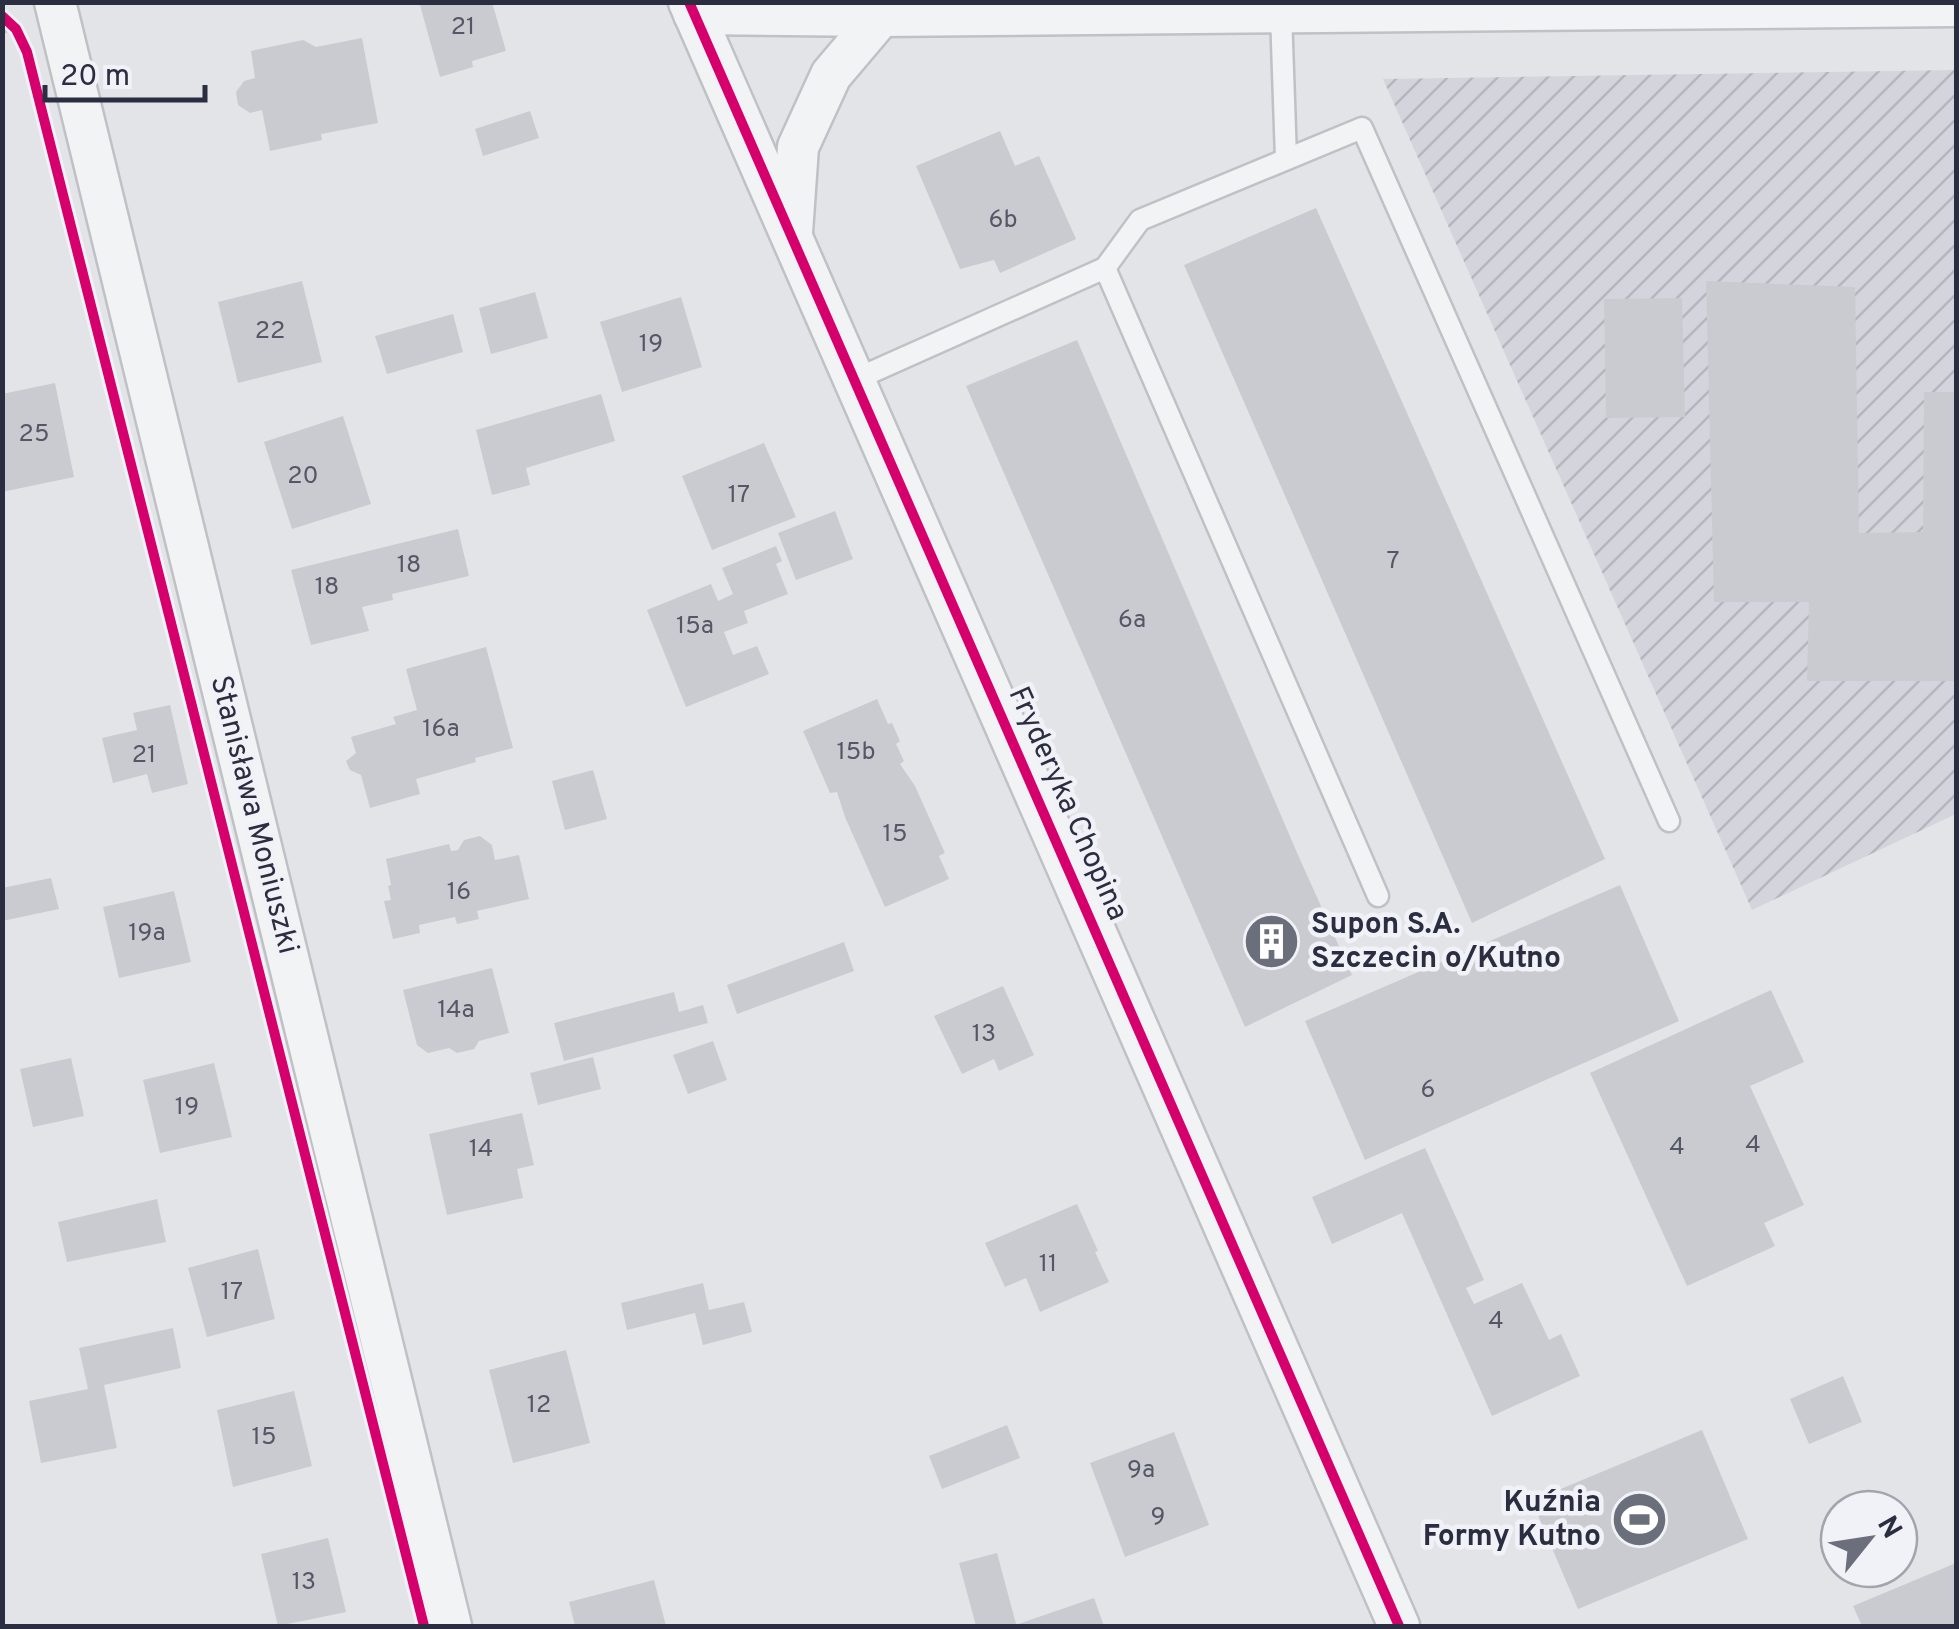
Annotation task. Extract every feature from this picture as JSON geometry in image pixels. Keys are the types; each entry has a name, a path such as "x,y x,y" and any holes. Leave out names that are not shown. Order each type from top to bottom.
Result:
{"street":[{"name":"Stanisława Moniuszki","path":"56,2 451,1626"},
{"path":"691,8 881,16 1956,6"},
{"name":"Fryderyka Chopina","path":"691,8 1400,1626"},
{"path":"792,236 798,148 831,75 881,16"}],"lane":[{"path":"1281,13 1286,159"},
{"path":"854,380 1105,268 1140,220 1362,128 1669,821"},
{"path":"1105,268 1378,896"}],"path":[{"path":"2,16 16,28 22,40"}],"shaded area":[{"path":"1956,70 1956,814 1752,910 1383,79"}],"building":[{"path":"492,2 506,51 472,61 473,67 440,77 420,5"},
{"path":"362,38 378,123 321,134 322,140 270,151 262,110 250,113 238,105 236,92 244,81 255,78 251,51 303,40 316,47"},
{"path":"530,111 539,138 483,156 475,129"},
{"path":"1000,131 1015,166 1039,156 1076,239 1000,273 994,260 960,269 916,166"},
{"path":"1316,208 1605,859 1472,923 1184,265"},
{"path":"302,281 322,362 238,383 218,302"},
{"path":"1706,281 1855,287 1859,533 1923,532 1924,392 1956,392 1956,681 1807,681 1809,602 1714,602"},
{"path":"535,292 548,338 491,354 479,308"},
{"path":"681,297 702,367 622,392 600,322"},
{"path":"1682,298 1685,417 1606,418 1604,299"},
{"path":"453,314 463,352 387,374 375,336"},
{"path":"1077,340 1352,975 1245,1027 966,386"},
{"path":"55,383 74,477 2,492 2,394"},
{"path":"601,394 615,441 526,468 530,485 492,495 476,430"},
{"path":"343,416 371,504 292,529 264,442"},
{"path":"764,443 796,517 712,550 682,476"},
{"path":"835,511 853,559 796,580 778,533"},
{"path":"458,529 469,576 392,594 393,600 362,607 369,631 311,645 291,570"},
{"path":"776,546 782,561 776,564 788,594 744,611 748,623 724,632 733,655 757,646 769,674 686,707 647,610 711,584 718,601 733,594 722,568"},
{"path":"486,647 513,748 416,779 420,794 370,808 361,775 350,770 346,761 356,753 351,737 396,724 393,717 417,710 406,669"},
{"path":"877,699 900,741 896,744 904,761 900,764 915,786 945,853 939,856 949,879 885,907 837,792 830,793 803,731"},
{"path":"170,705 188,784 152,793 147,774 113,783 102,738 137,730 133,713"},
{"path":"593,770 607,819 565,830 552,781"},
{"path":"480,836 492,845 495,860 519,855 529,899 477,911 479,919 457,924 455,917 419,925 420,933 393,939 384,901 391,900 386,859 449,844 451,851 458,850 464,840"},
{"path":"51,878 59,909 2,921 2,888"},
{"path":"1620,885 1679,1021 1365,1160 1305,1021"},
{"path":"174,891 191,962 119,978 103,907"},
{"path":"844,942 854,971 737,1014 727,985"},
{"path":"492,968 509,1033 479,1041 474,1049 457,1053 449,1048 428,1053 417,1045 403,990"},
{"path":"1003,986 1034,1055 999,1071 994,1059 962,1074 934,1016"},
{"path":"1771,990 1804,1062 1750,1086 1804,1205 1764,1223 1775,1246 1687,1286 1590,1073"},
{"path":"674,992 679,1012 703,1005 708,1023 564,1061 554,1023"},
{"path":"713,1041 727,1080 688,1094 673,1055"},
{"path":"593,1057 601,1089 538,1105 530,1073"},
{"path":"71,1058 84,1116 33,1127 20,1069"},
{"path":"214,1063 232,1137 160,1153 143,1080"},
{"path":"522,1113 534,1165 517,1169 523,1198 447,1215 429,1134"},
{"path":"1425,1148 1484,1280 1466,1288 1474,1304 1522,1283 1549,1340 1561,1334 1580,1376 1492,1416 1402,1213 1332,1244 1312,1197"},
{"path":"157,1199 166,1242 67,1262 58,1222"},
{"path":"1077,1204 1109,1282 1040,1312 1026,1278 1005,1287 985,1243"},
{"path":"258,1249 275,1319 207,1337 188,1268"},
{"path":"703,1283 709,1310 744,1302 752,1332 703,1345 695,1313 627,1330 621,1303"},
{"path":"173,1328 181,1368 104,1385 117,1448 41,1463 29,1401 88,1389 79,1348"},
{"path":"566,1350 590,1443 513,1463 489,1370"},
{"path":"1843,1376 1862,1422 1809,1444 1790,1399"},
{"path":"294,1391 312,1466 233,1487 217,1410"},
{"path":"1007,1425 1020,1458 942,1489 929,1456"},
{"name":"Kuźnia Formy Kutno","path":"1702,1430 1748,1539 1578,1609 1532,1501"},
{"path":"1174,1432 1209,1525 1125,1557 1090,1463"},
{"path":"328,1538 346,1612 278,1626 261,1554"},
{"path":"997,1553 1016,1624 976,1626 959,1563"},
{"path":"1956,1563 1956,1626 1862,1626 1853,1606 1894,1589 1919,1589 1919,1578"},
{"path":"654,1580 666,1626 575,1626 569,1602"},
{"path":"1094,1598 1104,1626 1012,1626"}],"cycle path":[{"path":"689,2 1399,1626"},
{"path":"2,16 16,29 27,52 424,1626"}],"place":[{"name":"Supon S.A. Szczecin o/Kutno","path":"1272,942"},
{"name":"Kuźnia Formy Kutno","path":"1640,1520"}]}
